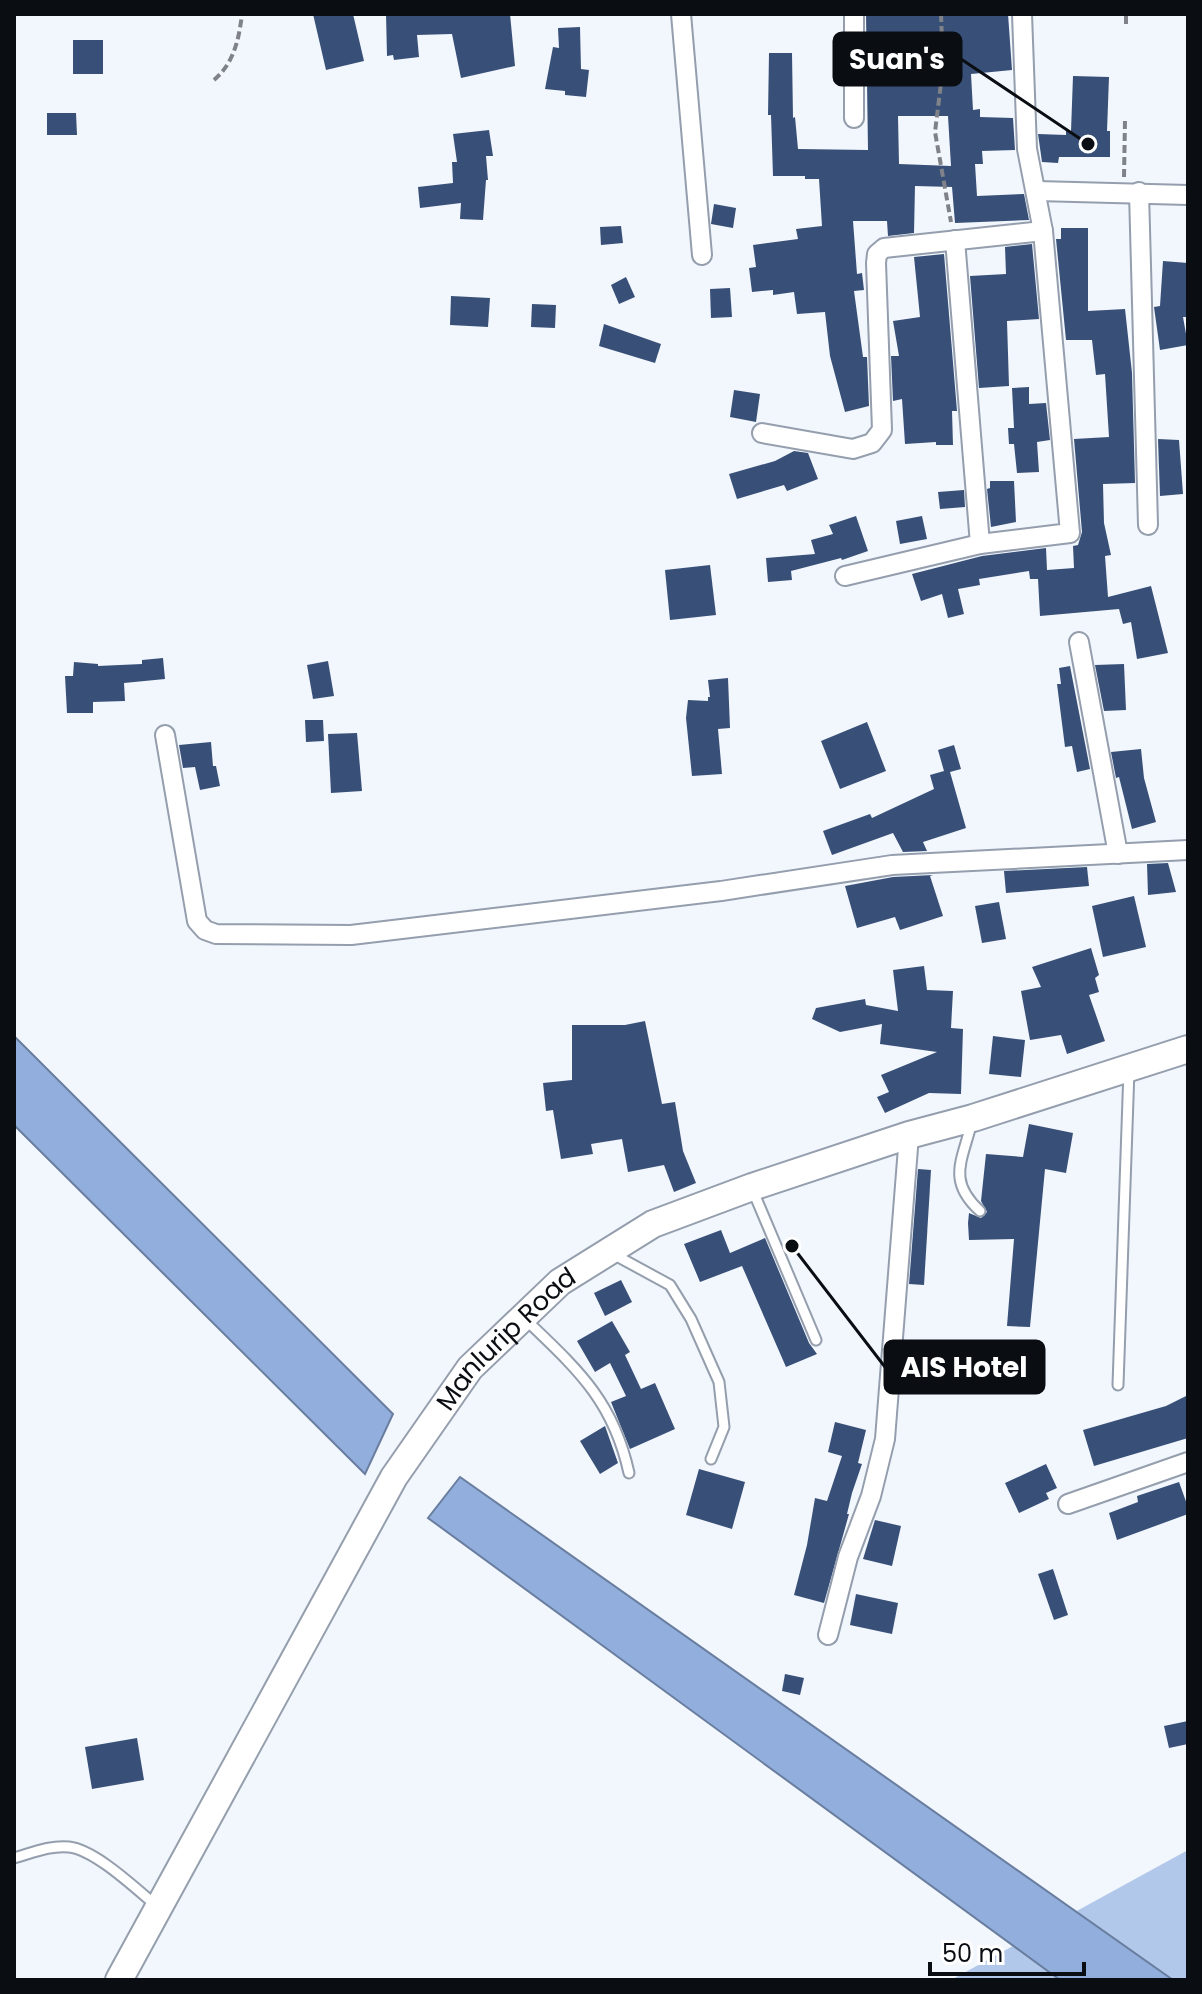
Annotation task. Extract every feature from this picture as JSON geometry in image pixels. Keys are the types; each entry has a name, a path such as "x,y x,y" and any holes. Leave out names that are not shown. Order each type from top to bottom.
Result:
{"main road":[{"name":"Manlurip Road","path":"119,1980 394,1477 470,1368 560,1282 653,1224 752,1187 1188,1049"}],"street":[{"path":"681,14 702,255"},
{"path":"854,14 854,118"},
{"path":"845,576 980,544 1070,533 1043,231 1027,149 1022,14"},
{"path":"1037,191 1188,195"},
{"path":"1131,192 1148,525"},
{"path":"762,433 853,449 872,443 882,430 877,254 884,248 1043,231"},
{"path":"955,240 980,544"},
{"path":"1079,642 1118,854"},
{"path":"165,735 197,921 205,930 216,934 351,935 721,891 892,865 1188,850"},
{"path":"828,1635 848,1557 871,1496 885,1439 909,1135"},
{"path":"1068,1504 1188,1462"}],"lane":[{"path":"1118,1385 1130,1067"},
{"path":"973,1118 958,1181 967,1199 980,1211"},
{"path":"752,1187 816,1340"},
{"path":"607,1250 670,1285 691,1319 719,1382 724,1427 711,1459"},
{"path":"522,1317 582,1375 595,1393 622,1439 629,1473"},
{"path":"14,1858 50,1847 73,1847 99,1861 159,1908"}],"path":[{"path":"214,80 224,72 238,44 242,14"},
{"path":"941,14 943,67 935,132 955,240"},
{"path":"1126,14 1126,24"},
{"path":"1125,120 1131,192"}],"shaded area":[{"path":"14,1036 393,1414 365,1474 14,1125"},
{"path":"460,1477 1173,1980 1060,1980 428,1518"},
{"path":"1188,1850 1188,1980 951,1980"}],"building":[{"path":"313,14 353,14 364,61 326,70"},
{"path":"386,14 510,14 515,66 461,78 452,34 417,35 419,57 394,60 393,55 387,56"},
{"path":"866,14 1008,14 1012,70 971,74 973,110 980,109 980,117 1013,118 1015,150 982,151 983,164 975,164 977,196 1024,194 1029,220 955,223 952,187 915,186 914,233 888,236 887,221 853,221 857,274 862,273 864,290 854,291 863,357 867,357 869,406 845,412 830,356 825,312 797,314 794,292 773,295 773,290 752,292 749,268 756,267 753,245 798,239 796,229 822,226 819,179 773,176 771,115 768,115 769,53 792,53 793,118 798,149 868,150","holes":["898,116 948,116 951,166 899,164"]},
{"path":"580,27 581,69 589,70 586,97 545,89 553,47 559,48 558,28"},
{"path":"73,40 103,40 103,74 73,74"},
{"path":"1073,76 1109,77 1107,131 1110,131 1110,157 1059,157 1058,163 1042,162 1038,134 1066,135 1066,131 1071,131"},
{"path":"47,113 76,113 77,135 47,135"},
{"path":"489,130 493,156 486,156 488,180 483,220 460,219 461,203 420,208 418,187 453,183 452,162 457,162 453,134"},
{"path":"714,204 736,208 733,228 711,224"},
{"path":"621,226 623,243 601,245 600,227"},
{"path":"1061,228 1088,228 1088,311 1125,309 1132,373 1135,483 1103,484 1104,523 1111,555 1105,556 1108,597 1151,586 1168,653 1137,659 1131,622 1123,624 1119,609 1040,616 1038,579 1030,579 1029,571 979,579 980,585 958,589 964,614 948,618 942,594 921,601 912,574 982,556 1046,548 1047,570 1074,568 1073,546 1078,545 1082,532 1074,439 1109,437 1105,374 1096,375 1092,340 1066,340 1056,239 1061,239"},
{"path":"1032,244 1039,319 1007,321 1009,386 979,388 970,276 1006,274 1005,247"},
{"path":"944,254 957,411 952,411 953,445 936,445 936,442 905,444 902,399 893,401 891,356 899,356 893,321 920,317 914,257"},
{"path":"1163,261 1188,263 1188,317 1183,317 1188,345 1160,350 1154,307 1160,306"},
{"path":"626,277 635,297 619,304 611,285"},
{"path":"730,288 732,317 711,318 710,289"},
{"path":"451,296 490,298 488,327 450,325"},
{"path":"532,304 556,305 555,328 531,327"},
{"path":"604,324 661,344 655,363 599,346"},
{"path":"1029,387 1029,404 1046,403 1050,440 1037,442 1039,472 1017,473 1014,444 1009,444 1008,428 1014,428 1012,388"},
{"path":"734,390 760,394 756,422 730,417"},
{"path":"1158,439 1179,440 1183,494 1160,496"},
{"path":"794,451 808,453 818,479 787,491 784,485 737,499 729,474 775,461"},
{"path":"990,481 1014,481 1016,522 991,527 987,489 990,488"},
{"path":"964,490 965,507 940,509 938,492"},
{"path":"856,516 868,551 791,571 792,580 768,582 766,558 815,554 811,540 833,534 829,525"},
{"path":"922,516 927,539 900,544 896,521"},
{"path":"710,565 716,615 670,620 665,570"},
{"path":"163,658 165,679 124,683 125,701 93,702 93,713 67,713 65,676 73,676 74,662 98,666 142,664 142,660"},
{"path":"328,661 334,696 313,699 307,665"},
{"path":"1124,664 1126,710 1104,711 1095,665"},
{"path":"1070,666 1090,769 1077,772 1072,746 1065,747 1057,684 1061,684 1059,668"},
{"path":"728,678 730,728 718,729 722,774 692,776 686,718 688,700 708,701 708,680"},
{"path":"305,720 323,720 324,741 306,742"},
{"path":"867,722 886,771 840,789 821,741"},
{"path":"357,733 362,791 331,793 328,734"},
{"path":"211,742 213,766 216,766 220,786 200,790 195,767 183,768 179,745"},
{"path":"954,745 961,769 950,772 966,828 923,842 927,851 903,852 893,833 832,855 823,831 870,814 872,818 934,789 930,775 944,771 938,750"},
{"path":"1141,749 1144,778 1156,822 1132,829 1111,752"},
{"path":"1168,863 1176,892 1148,895 1147,864"},
{"path":"1087,867 1089,886 1006,893 1004,871"},
{"path":"933,875 930,876 943,916 900,930 895,917 857,928 845,886 893,877"},
{"path":"1134,896 1146,947 1103,957 1092,906"},
{"path":"999,902 1006,939 982,943 975,906"},
{"path":"1091,948 1099,975 1095,978 1099,992 1089,995 1105,1041 1067,1054 1061,1035 1030,1040 1021,991 1041,987 1032,967"},
{"path":"924,966 927,990 953,991 951,1028 963,1029 961,1094 929,1093 885,1113 877,1097 889,1092 881,1075 937,1052 880,1044 882,1024 840,1032 812,1019 816,1008 865,999 866,1005 898,1011 893,970"},
{"path":"645,1021 662,1104 675,1102 683,1151 696,1183 674,1192 664,1165 628,1172 622,1139 591,1144 593,1154 561,1159 553,1110 546,1111 543,1083 572,1080 572,1025 625,1025"},
{"path":"993,1036 1025,1040 1021,1077 989,1074"},
{"path":"1029,1124 1073,1133 1066,1173 1045,1169 1030,1327 1007,1326 1014,1239 969,1240 969,1213 981,1218 987,1212 981,1201 986,1154 1023,1157"},
{"path":"918,1169 931,1170 924,1285 909,1284"},
{"path":"721,1230 730,1253 765,1238 809,1343 817,1354 786,1367 742,1266 700,1282 684,1244"},
{"path":"621,1280 632,1302 605,1316 594,1293"},
{"path":"612,1321 630,1352 625,1355 641,1389 655,1383 675,1429 630,1449 611,1402 626,1396 610,1363 595,1372 577,1341"},
{"path":"1188,1395 1188,1438 1094,1466 1083,1430 1166,1406"},
{"path":"835,1422 866,1430 858,1463 862,1464 824,1603 794,1595 815,1498 827,1501 842,1456 828,1452"},
{"path":"605,1426 618,1463 600,1474 580,1441"},
{"path":"1046,1464 1057,1488 1046,1493 1049,1499 1019,1513 1005,1483"},
{"path":"699,1469 745,1482 732,1529 686,1515"},
{"path":"1179,1482 1188,1514 1117,1540 1109,1513 1138,1502 1137,1496"},
{"path":"875,1520 901,1526 892,1566 863,1559"},
{"path":"1053,1569 1068,1615 1054,1620 1038,1574"},
{"path":"856,1594 898,1603 892,1634 850,1625"},
{"path":"785,1674 804,1678 800,1695 782,1691"},
{"path":"1188,1721 1188,1744 1169,1748 1164,1726"},
{"path":"137,1738 144,1780 92,1789 85,1747"}],"place":[{"name":"Suan's","path":"1088,144"},
{"name":"AIS Hotel","path":"792,1246"}]}
